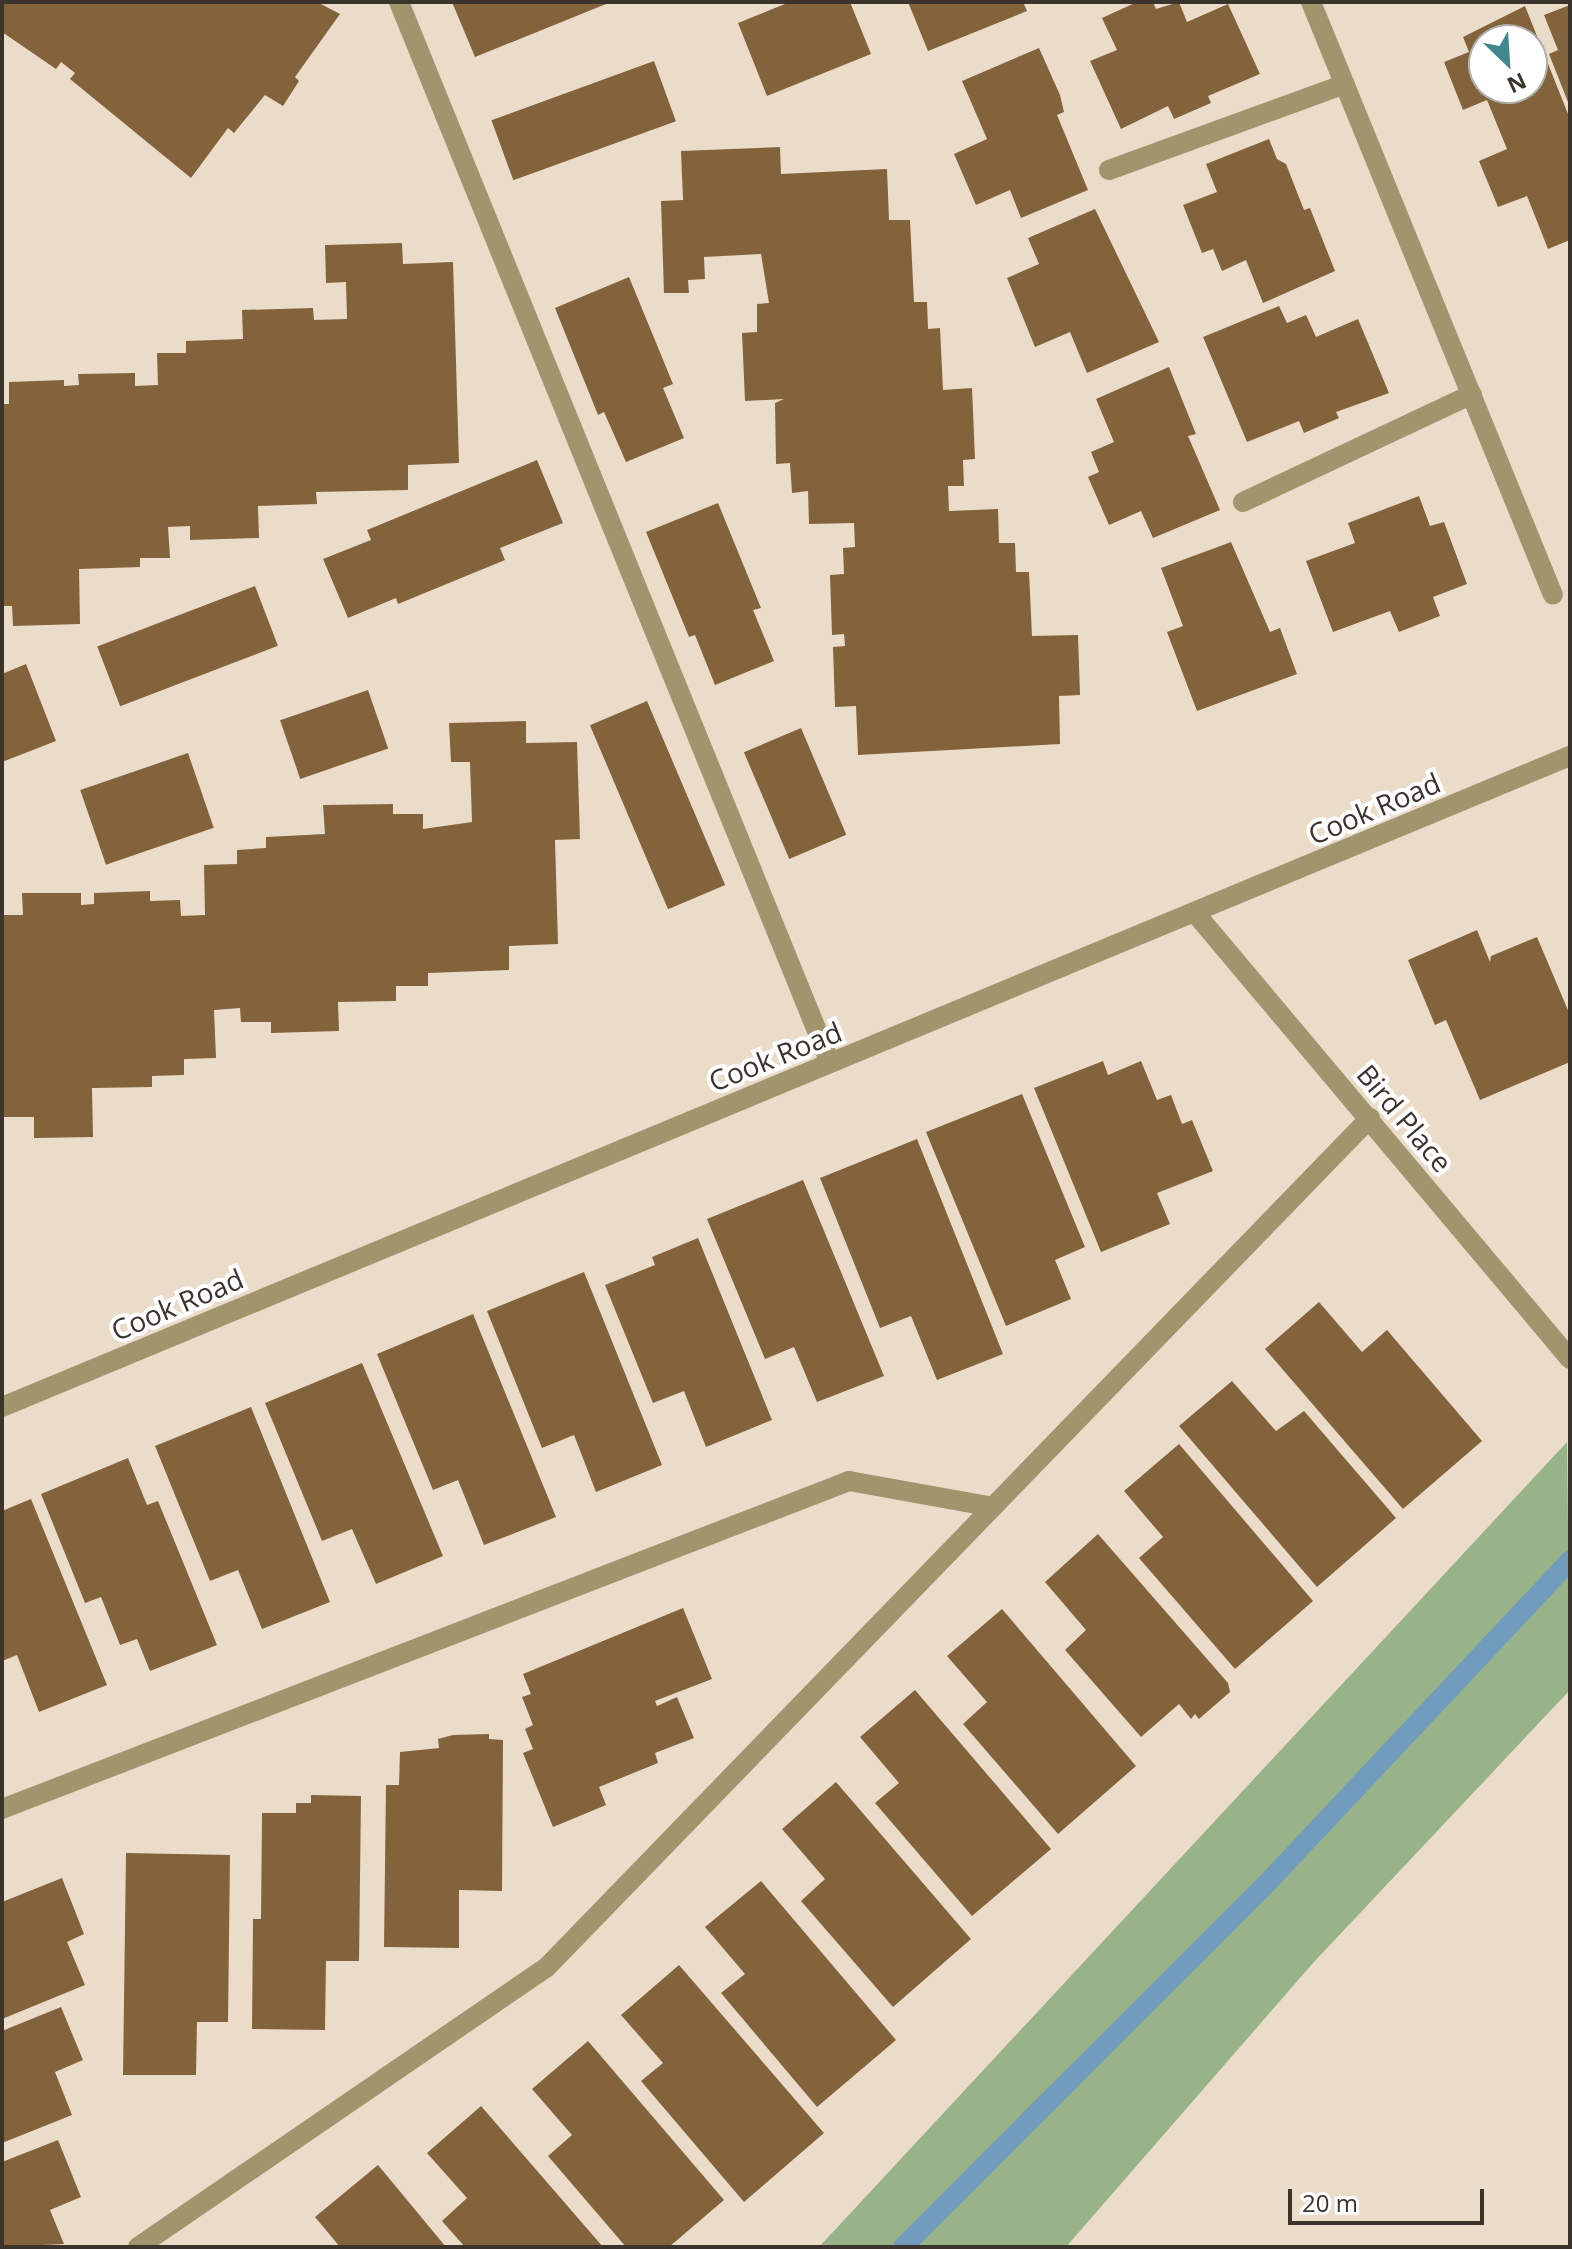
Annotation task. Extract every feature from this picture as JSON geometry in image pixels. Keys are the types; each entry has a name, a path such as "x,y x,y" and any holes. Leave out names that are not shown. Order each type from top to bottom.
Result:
{"street":[{"path":"399,2 830,1063"},
{"path":"1311,2 1553,595"},
{"path":"1109,170 1345,84"},
{"path":"1243,502 1472,394"},
{"name":"Cook Road","path":"2,1407 1196,914 1570,756"},
{"name":"Bird Place","path":"1196,914 1570,1359"},
{"path":"138,2247 546,1968 1370,1118"},
{"path":"2,1809 849,1481 993,1507"}],"green space":[{"path":"1567,1442 1570,1690 1313,1963 1066,2247 819,2247"}],"building":[{"path":"2,2 317,2 340,14 295,77 299,81 283,106 265,95 234,133 228,128 191,178 70,79 75,73 61,62 56,69 2,32"},
{"path":"452,2 611,2 475,57"},
{"path":"790,2 850,2 871,54 767,96 738,23"},
{"path":"908,2 1023,2 1027,11 928,51"},
{"path":"1137,2 1153,2 1156,9 1179,2 1187,22 1228,4 1260,74 1208,96 1211,103 1174,119 1168,106 1121,129 1090,61 1117,50 1102,18"},
{"path":"1570,5 1570,107 1549,54 1558,50 1544,15"},
{"path":"1525,6 1532,24 1489,24"},
{"path":"1039,48 1060,95 1064,112 1057,115 1088,190 1021,218 1010,190 976,205 954,154 987,139 962,81"},
{"path":"1468,52 1468,104 1477,104 1463,110 1444,62"},
{"path":"654,61 676,121 513,180 491,120"},
{"path":"1548,64 1570,119 1570,240 1548,249 1527,196 1498,207 1479,161 1507,149 1489,104 1548,104"},
{"path":"1269,139 1277,159 1286,164 1304,210 1310,208 1335,271 1263,303 1246,260 1222,271 1213,249 1202,253 1183,205 1217,192 1206,164"},
{"path":"780,147 781,174 887,169 889,220 910,220 914,302 927,302 928,329 940,328 943,390 972,388 975,459 963,460 964,486 948,486 949,511 998,509 999,543 1015,543 1016,572 1029,572 1032,636 1078,635 1080,695 1059,696 1060,744 858,755 856,706 835,707 833,647 845,646 844,634 832,635 830,575 844,574 843,548 855,547 854,523 809,524 808,491 792,493 790,463 776,464 775,403 784,399 745,401 742,333 757,332 757,304 769,303 761,254 704,257 705,279 688,280 689,293 664,293 661,201 683,200 681,151"},
{"path":"1095,209 1159,342 1087,373 1070,332 1035,347 1007,278 1039,264 1028,238"},
{"path":"402,243 403,264 453,262 459,463 408,465 408,490 316,492 317,504 258,506 259,538 190,540 190,526 168,527 170,558 140,558 140,567 79,569 80,624 13,626 12,606 2,606 2,404 9,404 9,382 64,380 64,386 79,385 78,374 135,373 135,386 158,385 157,353 186,353 186,341 243,339 242,310 313,308 314,320 347,319 346,282 326,283 325,245"},
{"path":"629,277 673,384 663,388 684,438 626,462 604,412 598,415 555,308"},
{"path":"1279,306 1287,323 1306,315 1316,337 1358,319 1389,393 1336,412 1339,418 1304,433 1299,421 1247,442 1203,337"},
{"path":"1169,367 1196,434 1188,436 1220,510 1153,538 1141,511 1109,525 1088,477 1099,472 1091,452 1114,442 1096,399"},
{"path":"537,460 563,523 500,548 505,560 398,604 396,598 348,618 323,559 371,540 367,530"},
{"path":"1419,496 1430,526 1444,522 1467,584 1433,597 1440,616 1399,632 1390,611 1333,632 1306,561 1355,543 1348,523"},
{"path":"718,503 761,608 753,610 774,661 715,685 695,635 689,637 646,532"},
{"path":"1231,542 1270,632 1280,628 1297,674 1197,711 1167,632 1183,626 1161,568"},
{"path":"255,586 278,646 120,706 97,647"},
{"path":"26,664 56,741 2,762 2,674"},
{"path":"368,690 388,749 300,779 280,720"},
{"path":"647,701 725,885 668,909 590,725"},
{"path":"526,721 526,743 577,742 580,839 555,840 558,944 509,946 509,970 428,973 428,986 396,986 396,1001 338,1002 339,1031 271,1033 271,1022 241,1022 240,1008 214,1010 216,1058 184,1059 184,1075 152,1076 152,1087 92,1088 93,1137 34,1138 34,1117 2,1117 2,915 23,915 22,893 81,893 81,905 94,904 94,893 150,891 150,901 180,900 181,916 205,915 204,865 237,864 237,850 266,848 266,837 325,834 323,805 393,804 393,814 423,814 423,829 472,822 470,762 451,762 449,723"},
{"path":"801,728 846,835 789,859 744,752"},
{"path":"188,753 214,828 106,865 80,790"},
{"path":"1477,930 1490,962 1491,956 1537,937 1570,1015 1570,1062 1480,1100 1446,1020 1435,1025 1408,960"},
{"path":"1103,1061 1108,1075 1141,1061 1157,1100 1171,1095 1182,1124 1192,1120 1213,1171 1157,1193 1170,1224 1101,1252 1034,1088"},
{"path":"1022,1094 1085,1247 1055,1260 1071,1299 1006,1326 926,1132"},
{"path":"917,1139 1003,1354 937,1380 911,1316 880,1328 820,1178"},
{"path":"803,1180 884,1376 817,1402 794,1347 765,1359 707,1219"},
{"path":"698,1238 772,1420 706,1447 684,1391 653,1403 605,1285 655,1265 652,1257"},
{"path":"584,1272 662,1465 596,1492 574,1435 542,1448 487,1311"},
{"path":"1319,1302 1362,1352 1387,1330 1482,1441 1403,1509 1265,1349"},
{"path":"473,1314 556,1517 484,1545 458,1480 433,1490 377,1354"},
{"path":"362,1363 443,1556 376,1584 352,1529 322,1541 265,1403"},
{"path":"1232,1381 1276,1431 1304,1411 1396,1518 1317,1587 1179,1426"},
{"path":"251,1407 330,1602 262,1629 238,1570 210,1581 155,1446"},
{"path":"1179,1444 1313,1601 1235,1669 1139,1558 1163,1537 1124,1491"},
{"path":"128,1458 147,1505 158,1501 217,1645 150,1671 137,1639 120,1645 101,1597 85,1603 41,1494"},
{"path":"31,1499 107,1685 39,1712 17,1655 2,1661 2,1511"},
{"path":"1098,1534 1228,1683 1230,1692 1199,1719 1195,1714 1191,1719 1179,1704 1141,1737 1065,1650 1086,1630 1045,1582"},
{"path":"683,1608 712,1679 655,1701 657,1706 677,1697 694,1738 655,1753 658,1763 599,1787 606,1805 553,1827 523,1753 533,1749 525,1729 533,1725 522,1697 531,1694 523,1674"},
{"path":"1002,1609 1136,1766 1058,1834 963,1724 987,1702 947,1656"},
{"path":"915,1690 1051,1849 972,1916 875,1803 899,1783 860,1737"},
{"path":"489,1734 489,1739 503,1740 502,1891 459,1890 459,1948 384,1947 386,1785 399,1785 400,1752 439,1748 438,1739 453,1735"},
{"path":"836,1782 971,1939 893,2007 801,1901 825,1879 782,1829"},
{"path":"311,1795 361,1796 359,1961 326,1961 325,2030 252,2029 253,1919 261,1919 262,1813 296,1813 296,1803 311,1803"},
{"path":"126,1853 230,1855 228,2022 197,2022 196,2075 123,2075"},
{"path":"62,1878 84,1934 67,1942 85,1985 2,2019 2,1902"},
{"path":"761,1881 896,2040 817,2107 721,1993 745,1974 705,1927"},
{"path":"679,1965 824,2133 744,2202 641,2081 663,2063 621,2015"},
{"path":"61,2007 83,2060 55,2072 72,2115 2,2143 2,2031"},
{"path":"588,2041 724,2200 669,2247 626,2247 548,2156 572,2135 532,2089"},
{"path":"481,2106 603,2247 465,2247 442,2221 467,2198 427,2153"},
{"path":"58,2140 81,2197 50,2210 64,2244 2,2247 2,2162"},
{"path":"378,2165 446,2247 340,2247 315,2217"}],"waterway":[{"path":"903,2247 1270,1880 1570,1560"}]}
